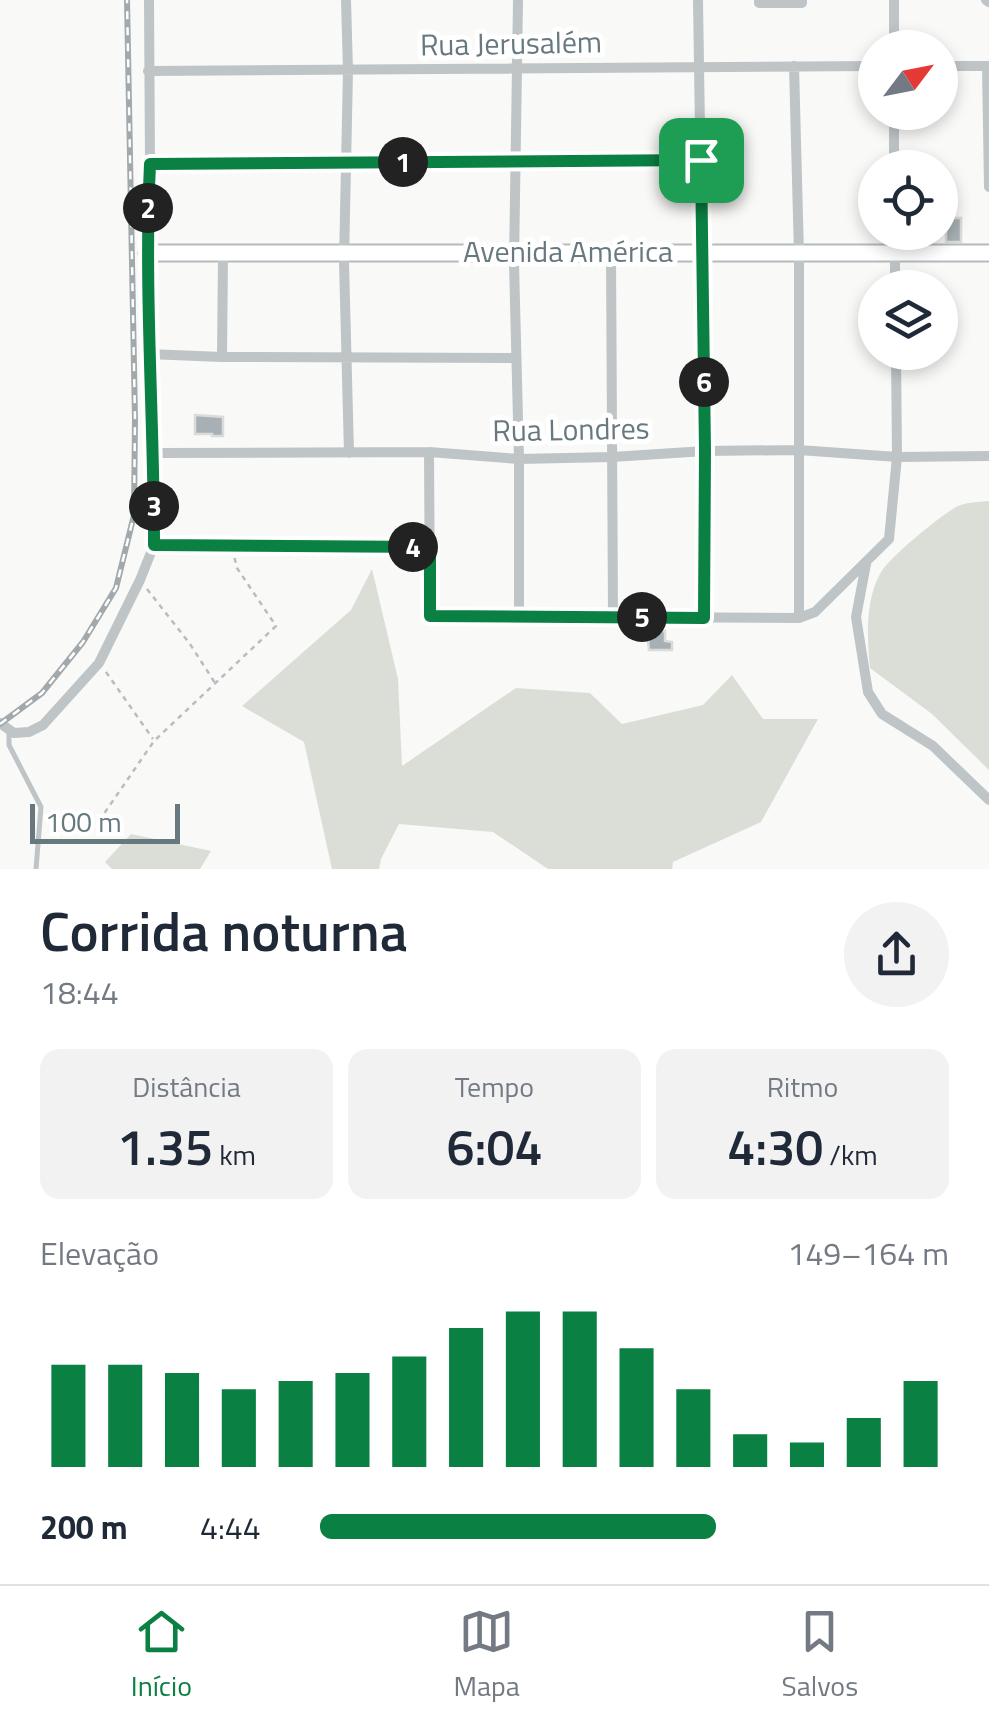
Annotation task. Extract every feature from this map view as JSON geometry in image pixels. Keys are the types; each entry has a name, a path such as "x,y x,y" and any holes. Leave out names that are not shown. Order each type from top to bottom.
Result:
{"street":[{"path":"4,727 19,734 43,725 99,663 154,545 147,252 149,0"},
{"path":"346,0 344,252 349,453"},
{"path":"518,0 514,251 520,459 519,617"},
{"path":"698,0 704,618"},
{"path":"759,0 802,0"},
{"path":"894,0 894,30"},
{"path":"794,66 799,254 798,618"},
{"name":"Rua Jerusalém","path":"148,71 858,66"},
{"path":"958,66 988,66 989,187"},
{"path":"150,164 701,160"},
{"path":"895,250 895,270"},
{"name":"Avenida América","path":"147,252 989,254"},
{"path":"611,252 613,616"},
{"path":"222,357 223,254"},
{"path":"148,354 516,358"},
{"path":"429,452 430,616 798,618 815,612 889,539 897,456 896,370"},
{"name":"Rua Londres","path":"154,453 429,452 520,459 705,450 799,450 989,456"},
{"path":"154,545 430,547"},
{"path":"866,562 856,617 868,692 882,714 933,746 989,800"}],"lane":[{"path":"4,727 41,808 36,869"}],"path":[{"path":"99,821 154,740 276,626 237,568 230,545"},
{"path":"140,580 215,682"},
{"path":"99,663 154,740"}],"shaded area":[{"path":"989,501 989,770 932,714 870,668 868,632 875,585 893,558 958,506"},
{"path":"372,569 398,679 402,766 516,688 590,693 622,724 703,705 732,675 763,719 818,719 761,822 673,862 672,869 548,869 493,832 399,824 379,869 332,869 304,742 242,706 351,610"},
{"path":"131,834 211,851 200,869 112,869 105,862"}],"building":[{"path":"958,218 961,218 958,242"},
{"path":"195,415 223,417 223,436 195,434"},
{"path":"647,631 665,631 665,641 672,642 672,650 649,650"}],"railway":[{"path":"0,724 42,693 83,642 116,588 134,515 127,0"}],"route":[{"path":"701,160 704,618 430,616 430,547 154,545 148,354 150,164 701,160"}]}
